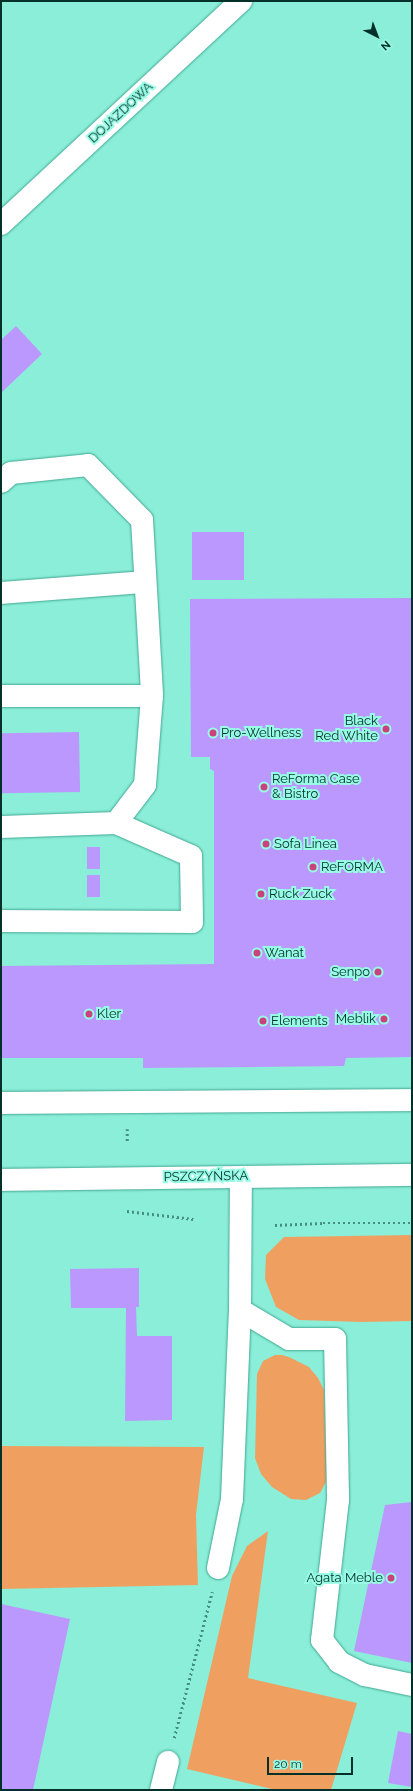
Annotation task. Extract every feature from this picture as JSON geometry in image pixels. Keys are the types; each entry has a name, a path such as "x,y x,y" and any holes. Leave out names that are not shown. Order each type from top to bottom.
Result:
{"main road":[{"name":"DOJAZDOWA","path":"1,224 242,1"},
{"path":"1,482 11,472 88,465 142,520 152,696 145,785 116,823"},
{"path":"1,593 145,582"},
{"path":"1,696 152,696"},
{"path":"1,827 116,823 191,856 192,922 1,921"},
{"path":"1,1103 412,1100"},
{"name":"PSZCZYŃSKA","path":"1,1180 412,1175"},
{"path":"218,1568 232,1500 240,1310 241,1177"},
{"path":"240,1310 289,1339 335,1339 338,1500 322,1640 339,1662 365,1675 412,1685"},
{"path":"161,1790 168,1762"}],"path":[{"path":"127,1211 194,1219"},
{"path":"275,1225 322,1223 412,1223"},
{"path":"168,1762 218,1568"}],"shaded area":[{"path":"412,1235 412,1321 362,1322 299,1320 276,1307 265,1279 266,1255 284,1237"},
{"path":"275,1355 289,1357 309,1367 318,1378 324,1390 327,1480 320,1493 306,1500 291,1499 272,1487 261,1474 255,1458 257,1374 263,1361"},
{"path":"1,1446 204,1447 196,1515 198,1585 1,1589"},
{"path":"268,1531 248,1678 357,1703 331,1790 276,1790 187,1769 232,1576 247,1546"}],"building":[{"path":"16,326 42,354 1,393 1,340"},
{"path":"192,532 244,532 244,580 192,580"},
{"name":"ReFORMA","path":"412,598 412,1057 346,1058 344,1066 143,1068 143,1058 1,1058 1,966 214,964 214,771 210,769 210,757 191,757 190,599"},
{"path":"79,732 80,792 2,793 1,733"},
{"path":"87,847 100,847 100,869 87,869"},
{"path":"87,875 100,875 100,897 87,897"},
{"path":"139,1268 139,1307 136,1307 137,1336 172,1336 172,1420 125,1421 126,1308 71,1308 70,1269"},
{"name":"Agata Meble","path":"412,1502 412,1663 354,1651 385,1505"},
{"path":"1,1604 70,1619 33,1790 1,1790"},
{"path":"398,1731 412,1734 412,1787 388,1783"}],"place":[{"name":"Black Red White","path":"386,729"},
{"name":"Pro-Wellness","path":"213,733"},
{"name":"ReForma Case & Bistro","path":"264,787"},
{"name":"Sofa Linea","path":"266,844"},
{"name":"ReFORMA","path":"313,867"},
{"name":"Ruck Zuck","path":"261,894"},
{"name":"Wanat","path":"257,953"},
{"name":"Senpo","path":"378,972"},
{"name":"Kler","path":"89,1014"},
{"name":"Meblik","path":"384,1019"},
{"name":"Elements","path":"263,1021"},
{"name":"Agata Meble","path":"391,1578"}]}
